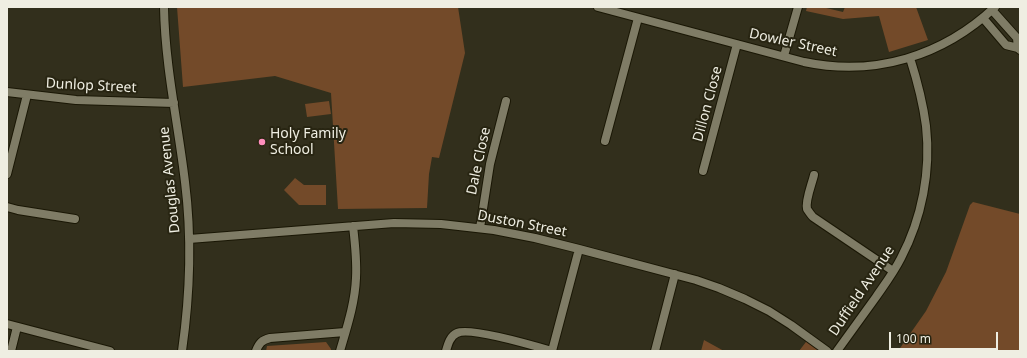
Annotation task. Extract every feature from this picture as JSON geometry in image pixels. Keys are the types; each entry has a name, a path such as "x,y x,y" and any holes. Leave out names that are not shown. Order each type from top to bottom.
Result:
{"street":[{"name":"Douglas Avenue","path":"164,7 165,39 185,182 189,239 188,298 182,351"},
{"name":"Dowler Street","path":"598,7 784,56 822,65 851,67 880,65 910,58 929,51 948,42 994,8"},
{"path":"784,56 798,7"},
{"path":"982,18 1006,45 1019,49 1017,38 994,8"},
{"path":"606,141 638,18"},
{"name":"Dillon Close","path":"703,171 738,44"},
{"name":"Duffield Avenue","path":"837,351 894,272 907,247 916,224 924,190 927,139 925,117 910,58"},
{"name":"Dunlop Street","path":"7,92 76,100 174,103"},
{"path":"7,174 27,95"},
{"name":"Dale Close","path":"480,228 490,164 506,101"},
{"path":"814,175 807,199 808,209 813,217 894,272"},
{"path":"7,207 75,219"},
{"name":"Duston Street","path":"189,239 380,224 416,223 480,228 523,235 675,274 714,286 745,299 780,318 827,351"},
{"path":"340,351 353,302 356,280 356,258 353,226"},
{"path":"446,351 450,339 453,336 457,333 466,332 505,339 552,351 579,249"},
{"path":"655,351 675,274"},
{"path":"7,324 110,351"},
{"path":"11,351 17,327"},
{"path":"256,351 261,342 270,338 345,332"}],"shaded area":[{"path":"177,7 458,7 465,53 439,158 432,157 429,174 427,208 338,209 331,93 275,76 183,87"},
{"path":"807,7 822,7 843,12 845,7 916,7 928,40 889,52 879,16 843,19 806,11"},
{"path":"329,101 331,114 307,117 305,104"},
{"path":"295,178 304,185 326,185 326,205 299,205 284,190"},
{"path":"973,202 1020,214 1020,351 898,351 926,311 946,272 970,205"},
{"path":"809,338 827,351 799,351"},
{"path":"704,340 724,351 701,351"},
{"path":"326,342 331,351 266,351 267,346"}],"place":[{"name":"Holy Family School","path":"262,142"}]}
